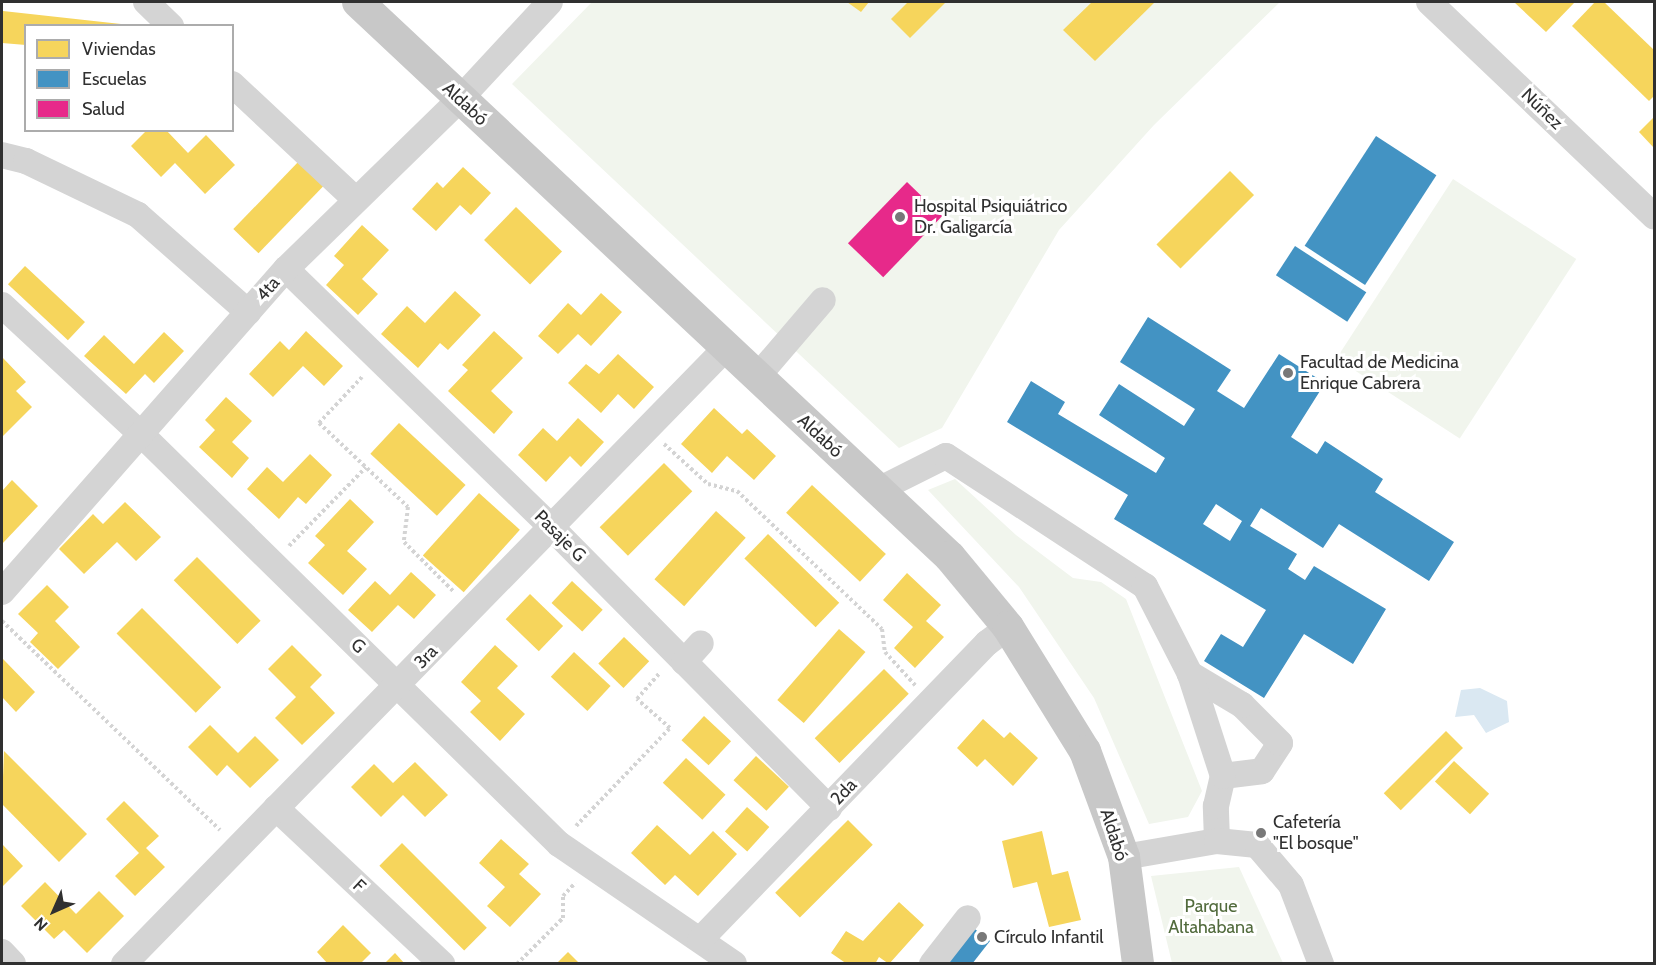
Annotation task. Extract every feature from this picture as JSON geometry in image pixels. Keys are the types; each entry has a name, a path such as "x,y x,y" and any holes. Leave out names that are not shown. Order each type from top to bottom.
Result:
{"main road":[{"name":"Aldabó","path":"358,2 950,557 998,635 1086,751 1124,857 1138,963"}],"street":[{"path":"146,2 169,24"},
{"name":"4ta","path":"2,592 286,269 354,199 460,99 550,2"},
{"name":"Núñez","path":"1429,2 1654,216"},
{"path":"234,86 354,199"},
{"path":"2,155 26,161 138,215 248,312"},
{"name":"Pasaje G","path":"286,269 552,528 829,808"},
{"path":"757,377 823,300"},
{"name":"G","path":"2,305 142,435 398,685 547,818 559,844 700,940 734,960"},
{"name":"3ra","path":"124,963 726,348"},
{"path":"878,490 946,456 1145,586 1190,674 1223,776 1216,806 1217,841"},
{"name":"2da","path":"700,940 884,755 998,635"},
{"path":"680,658 701,643"},
{"path":"1190,674 1242,705 1280,743 1262,771 1223,776"},
{"name":"F","path":"276,808 324,866 442,963"},
{"path":"1124,857 1217,841 1257,845 1291,885 1322,963"},
{"path":"932,963 968,918"},
{"path":"2,952 13,963"}],"path":[{"path":"378,360 319,423 408,507 404,542 472,610"},
{"path":"648,429 708,484 737,491 882,629 885,652 919,689"},
{"path":"273,562 366,467"},
{"path":"2,621 238,848"},
{"path":"559,844 670,728 637,699 680,658"},
{"path":"517,963 563,918 563,896 592,866"}],"green space":[{"path":"592,2 1280,2 1154,125 1059,230 942,428 899,448 512,84"},
{"path":"1453,179 1576,259 1460,439 1336,358"},
{"path":"955,479 1016,535 1073,578 1101,582 1126,599 1202,791 1188,817 1149,824 1094,698 1019,587 928,490"},
{"name":"Parque Altahabana","path":"1239,867 1283,963 1172,963 1151,876"}],"shaded area":[{"path":"1480,688 1507,701 1509,722 1486,733 1474,715 1455,717 1461,690"}],"building: Viviendas":[{"path":"847,2 869,2 861,12"},
{"path":"908,2 946,2 910,38 891,19"},
{"path":"1092,2 1155,2 1095,61 1063,30"},
{"path":"1514,2 1575,2 1546,32"},
{"path":"1595,2 1604,2 1654,50 1654,96 1649,101 1572,26"},
{"path":"3,11 121,24 24,24 24,45 2,43"},
{"path":"1654,117 1654,148 1639,132"},
{"path":"145,132 168,132 188,153 206,135 235,165 205,194 175,163 161,177 131,146"},
{"path":"300,160 325,184 258,253 233,229"},
{"path":"463,167 491,193 471,215 460,205 436,231 412,209 437,182 443,188"},
{"path":"1230,171 1254,195 1181,269 1156,245"},
{"path":"516,207 562,251 530,285 484,240"},
{"path":"362,225 389,250 362,279 378,294 358,315 326,285 344,265 334,256"},
{"path":"25,266 85,322 68,340 8,284"},
{"path":"455,291 481,315 448,350 440,343 418,368 381,334 407,306 425,323"},
{"path":"601,293 622,312 591,346 578,334 558,354 538,336 568,303 581,315"},
{"path":"306,331 343,366 324,386 303,366 273,397 249,374 280,341 289,350"},
{"path":"494,331 523,358 491,391 513,412 494,434 448,391 468,370 462,365"},
{"path":"164,332 184,351 154,383 145,374 126,394 84,356 104,335 134,364"},
{"path":"618,354 654,387 634,409 618,394 601,413 568,383 586,364 599,374"},
{"path":"2,357 26,382 16,391 32,407 2,437"},
{"path":"226,397 252,421 232,442 249,458 232,478 199,447 215,430 205,420"},
{"path":"714,408 742,434 747,429 776,456 754,480 727,456 712,473 681,444"},
{"path":"578,418 604,442 581,467 570,456 546,482 518,455 543,428 557,441"},
{"path":"399,423 466,485 437,516 370,454"},
{"path":"310,454 332,475 306,504 298,497 279,519 247,489 267,467 283,482"},
{"path":"664,463 692,491 628,556 600,527"},
{"path":"12,480 38,506 2,544 2,491"},
{"path":"812,485 886,554 860,582 786,513"},
{"path":"479,493 520,530 464,592 423,555"},
{"path":"350,499 374,522 347,551 367,569 343,595 308,563 325,545 315,536"},
{"path":"125,502 161,537 136,561 117,542 84,574 59,549 93,514 103,524"},
{"path":"716,511 746,538 684,606 654,579"},
{"path":"768,534 839,603 816,627 744,558"},
{"path":"197,557 261,621 237,644 174,580"},
{"path":"411,572 436,595 414,619 398,605 372,632 348,610 375,581 390,595"},
{"path":"907,573 941,605 926,621 944,637 915,668 894,648 913,627 883,600"},
{"path":"572,581 603,610 582,632 552,603"},
{"path":"47,585 69,607 55,621 80,647 58,669 30,642 38,633 18,614"},
{"path":"530,594 563,626 539,651 506,619"},
{"path":"142,608 221,687 196,713 117,633"},
{"path":"839,629 865,652 804,723 777,700"},
{"path":"624,637 649,661 623,688 598,664"},
{"path":"292,645 322,675 310,687 335,713 302,745 275,718 296,697 268,669"},
{"path":"495,645 518,666 497,688 525,714 500,741 470,712 481,701 461,682"},
{"path":"574,652 611,686 587,711 551,677"},
{"path":"3,659 35,692 16,712 2,697"},
{"path":"884,669 909,694 839,763 815,738"},
{"path":"704,716 731,741 709,765 681,740"},
{"path":"983,719 1004,738 1010,732 1038,758 1013,786 985,759 977,767 957,748"},
{"path":"210,725 238,753 255,736 279,760 250,788 227,765 217,776 188,747"},
{"path":"1446,731 1463,748 1401,810 1384,793"},
{"path":"4,751 87,834 59,862 2,804"},
{"path":"756,756 789,787 766,811 733,780"},
{"path":"686,758 725,795 702,820 663,783"},
{"path":"1454,761 1489,794 1470,814 1435,781"},
{"path":"415,762 448,795 425,817 403,795 381,817 351,787 374,764 393,783"},
{"path":"124,801 159,836 146,848 165,867 135,896 115,876 139,853 106,819"},
{"path":"747,807 769,827 747,852 725,832"},
{"path":"848,820 873,845 800,918 775,893"},
{"path":"657,825 690,855 713,831 737,854 698,896 675,875 665,885 631,853"},
{"path":"1042,831 1052,875 1068,871 1081,920 1049,927 1037,882 1013,888 1002,841"},
{"path":"501,839 529,864 519,874 541,894 510,927 487,906 505,887 479,863"},
{"path":"402,843 487,928 464,950 379,866"},
{"path":"2,844 23,866 2,887"},
{"path":"45,882 76,914 99,891 124,916 87,953 64,930 54,939 21,906"},
{"path":"899,902 924,925 889,964 879,957 875,964 847,964 831,953 846,931 863,941"},
{"path":"343,925 371,953 360,964 328,964 317,952"},
{"path":"568,952 580,964 556,964"},
{"path":"395,953 405,964 384,964"}],"building: Escuelas":[{"path":"1376,136 1436,175 1365,285 1305,246"},
{"path":"1295,246 1366,292 1347,322 1276,275"},
{"path":"1148,317 1231,370 1217,391 1244,408 1279,354 1325,383 1291,437 1317,454 1325,441 1383,479 1375,492 1454,542 1429,581 1339,524 1323,548 1261,508 1250,526 1297,554 1288,569 1305,580 1314,566 1386,609 1353,664 1304,634 1264,698 1204,661 1221,634 1243,647 1266,610 1114,519 1128,495 1007,422 1031,381 1065,402 1058,414 1156,473 1165,458 1099,415 1119,384 1184,426 1195,409 1120,362","holes":["1216,504 1242,521 1230,541 1203,524"]},
{"path":"971,926 990,941 972,964 942,964"}],"building: Salud":[{"path":"907,182 942,216 883,277 848,243"}],"place":[{"name":"Hospital Psiquiátrico Dr. Galigarcía","path":"900,217"},
{"name":"Facultad de Medicina Enrique Cabrera","path":"1288,373"},
{"name":"Cafetería \"El bosque\"","path":"1261,833"},
{"name":"Círculo Infantil","path":"982,937"}]}
